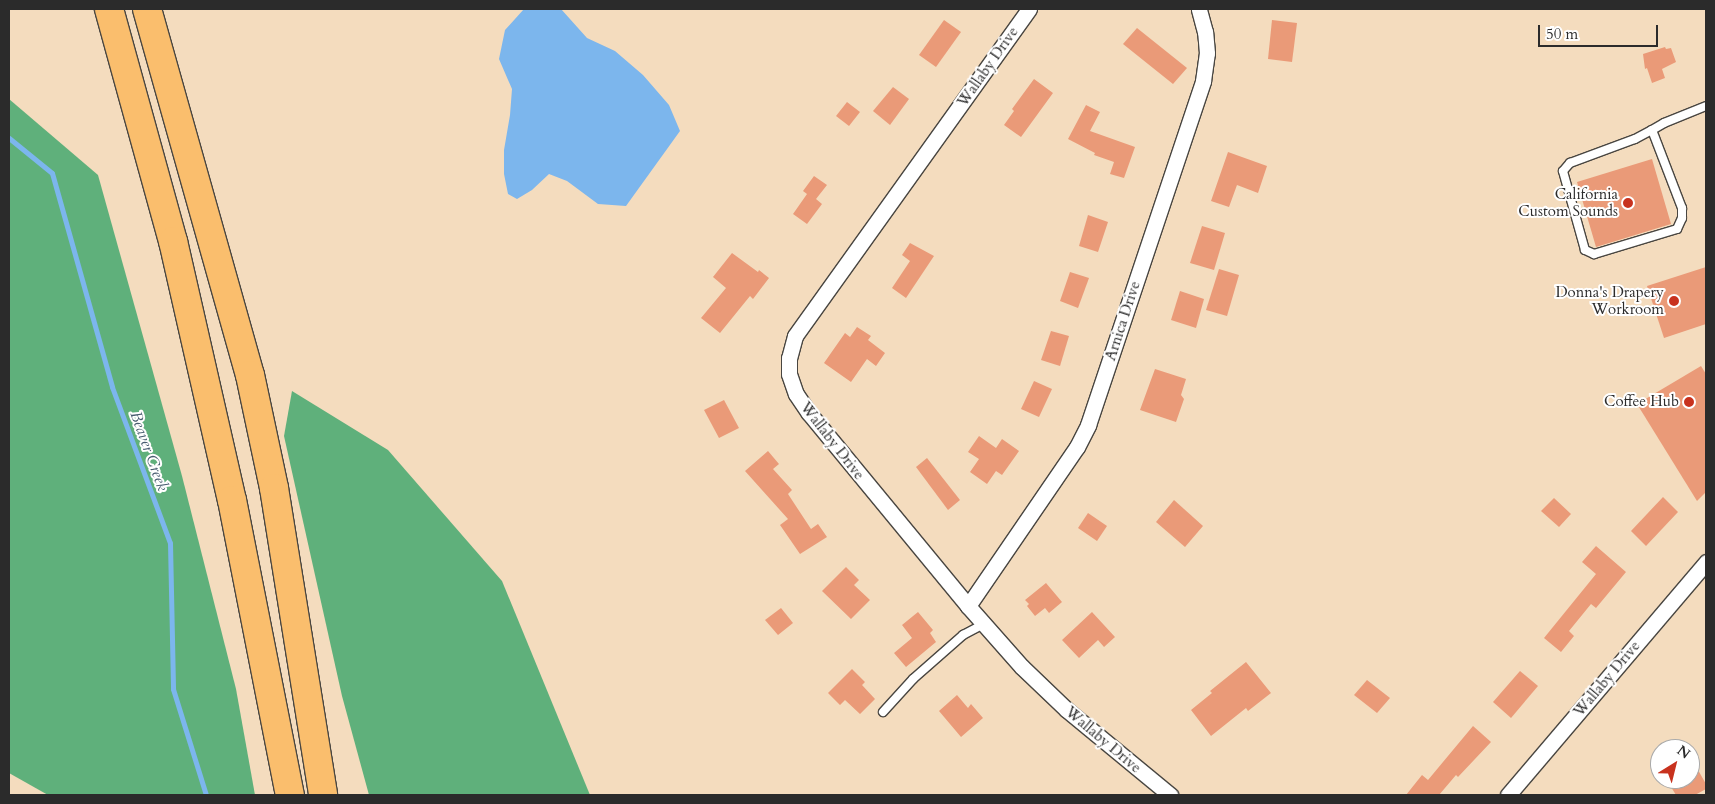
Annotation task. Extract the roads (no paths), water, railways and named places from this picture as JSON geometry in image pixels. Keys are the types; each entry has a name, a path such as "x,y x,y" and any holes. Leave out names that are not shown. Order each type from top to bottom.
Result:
{"highway":[{"path":"109,9 173,241 232,500 290,795"},
{"path":"147,9 250,375 274,488 323,795"}],"street":[{"name":"Wallaby Drive","path":"1029,9 795,336 789,358 789,374 793,388 809,413 968,606 1022,667 1067,710 1170,795"},
{"name":"Arnica Drive","path":"968,606 1077,447 1088,425 1203,81 1207,52 1206,32 1199,9"},
{"name":"Wallaby Drive","path":"1508,795 1706,562"}],"lane":[{"path":"1652,130 1682,208 1682,218 1677,229 1594,254 1586,250 1563,171 1570,163 1635,140 1652,130 1706,106"},
{"path":"883,712 913,679 963,635 984,624"}],"water":[{"path":"524,9 561,9 587,38 615,51 643,75 669,105 680,131 626,206 598,204 567,181 549,174 532,190 517,199 508,194 504,174 504,150 512,89 499,59 505,30"}],"waterway":[{"name":"Beaver Creek","path":"9,138 52,173 112,387 170,543 173,689 206,795"}],"place":[{"name":"California Custom Sounds","path":"1628,203"},
{"name":"Donna's Drapery Workroom","path":"1674,301"},
{"name":"Coffee Hub","path":"1689,402"}]}
